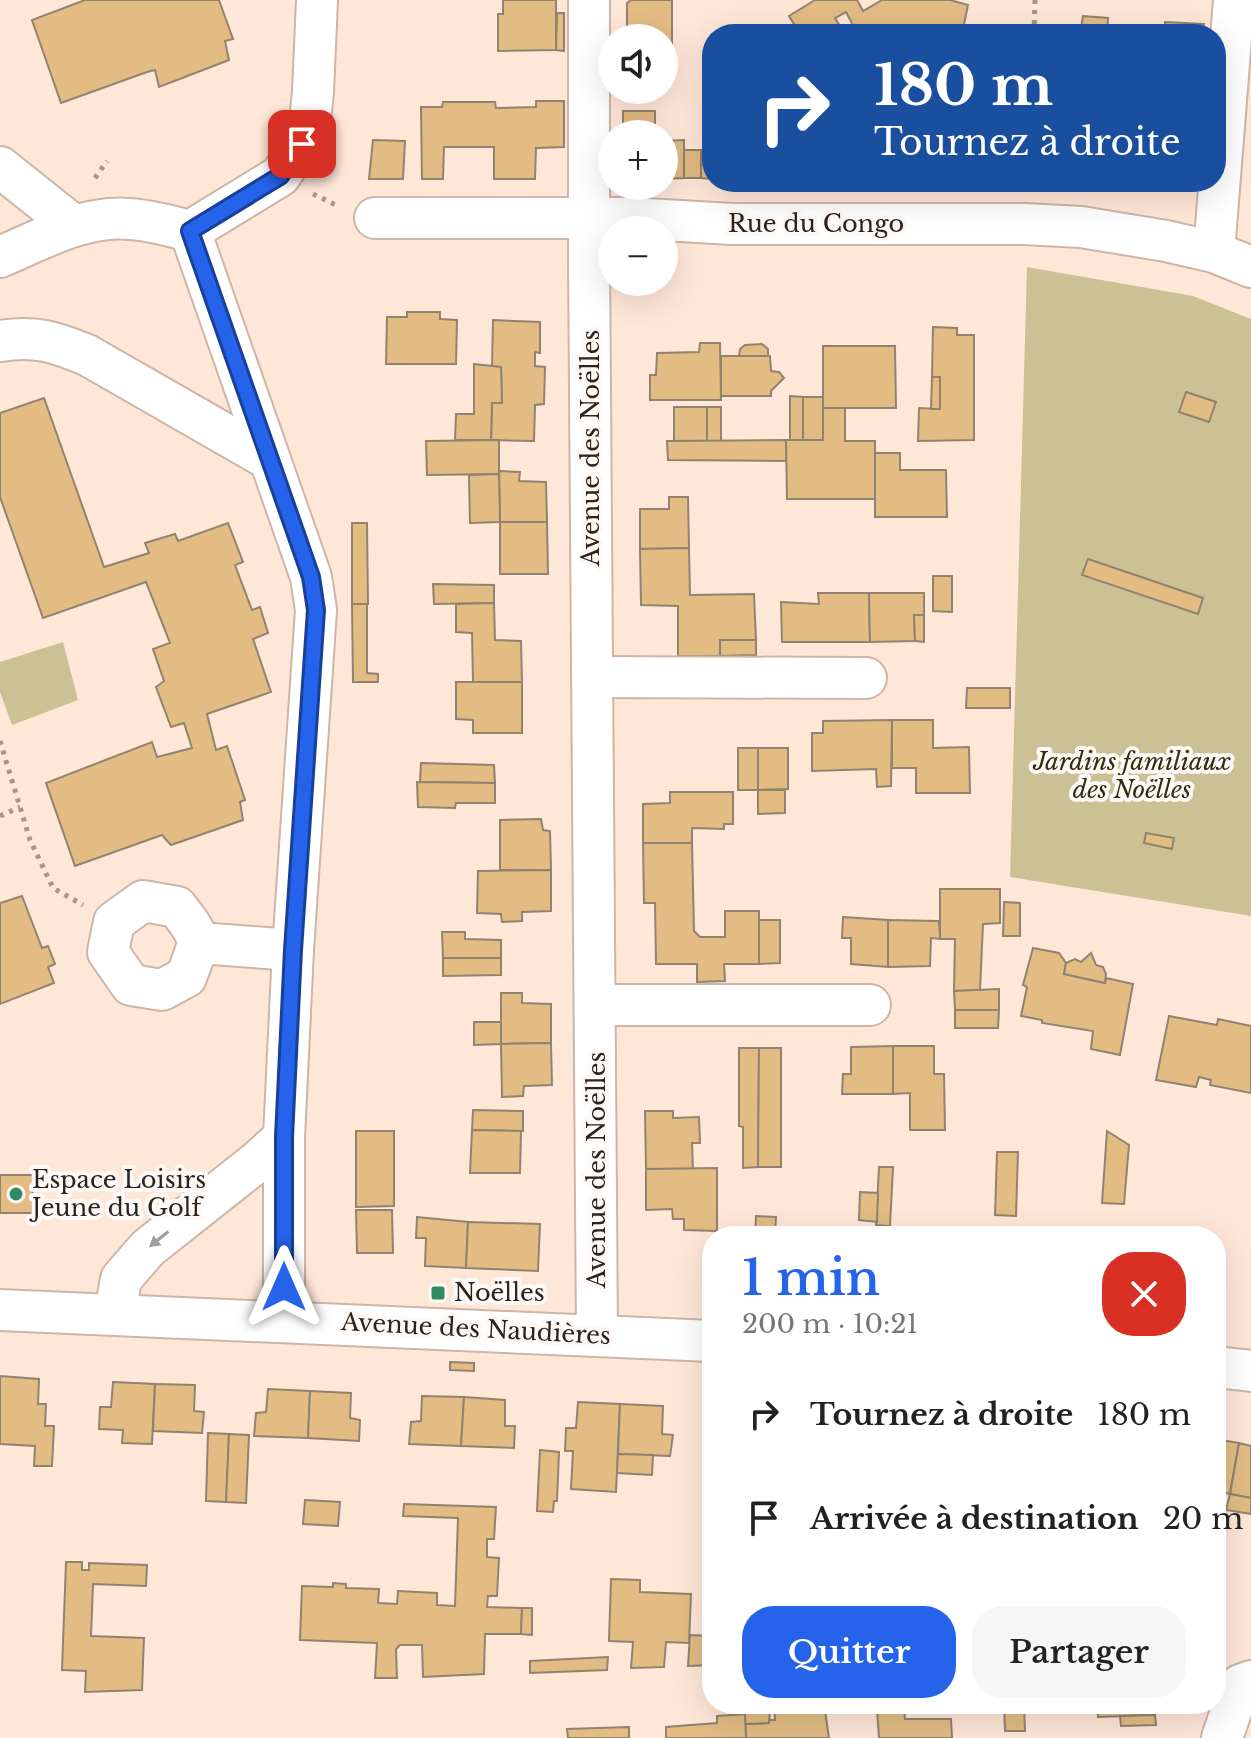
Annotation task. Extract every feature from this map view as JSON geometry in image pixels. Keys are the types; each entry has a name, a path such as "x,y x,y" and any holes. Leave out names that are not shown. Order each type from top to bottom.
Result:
{"street":[{"path":"0,257 74,226 128,218 190,231 280,176 302,144 310,120 317,0"},
{"name":"Avenue des Noëlles","path":"589,0 597,1335"},
{"path":"1226,101 1234,0"},
{"path":"0,167 74,226"},
{"path":"1214,252 1219,192"},
{"name":"Rue du Congo","path":"375,218 629,218 732,224 1024,224 1096,230 1214,252 1251,267"},
{"path":"190,231 311,577 316,610 284,1137 284,1321"},
{"path":"0,341 24,337 55,342 87,355 270,460"},
{"path":"592,677 866,678"},
{"path":"143,901 177,907 196,932 199,943 186,977 162,990 131,985 108,952 114,922 143,901"},
{"path":"199,943 293,950"},
{"path":"595,1005 870,1005"},
{"path":"115,1314 121,1279 132,1264 284,1137"},
{"path":"237,1176 284,1228"},
{"name":"Avenue des Naudières","path":"0,1310 702,1340"},
{"path":"1226,1368 1251,1371"},
{"path":"1222,1738 1240,1685 1251,1681"}],"path":[{"path":"1034,24 1035,0"},
{"path":"95,178 107,161"},
{"path":"280,176 339,207 375,218"},
{"path":"0,741 30,840 53,888 114,922"},
{"path":"0,816 20,807"}],"green space":[{"name":"Jardins familiaux des Noëlles","path":"1027,267 1193,296 1251,319 1251,916 1010,877"},
{"path":"63,642 78,700 12,725 0,692 0,662"}],"building":[{"path":"85,0 219,0 233,39 225,41 229,60 159,87 155,70 61,103 32,20"},
{"path":"503,0 556,0 556,50 498,51 498,14 503,14"},
{"path":"631,0 672,0 672,24 627,24 627,3"},
{"path":"815,0 857,0 863,11 882,0 950,0 968,5 964,24 852,24 846,12 835,18 839,24 794,24 789,16"},
{"path":"557,13 564,13 564,51 556,50"},
{"path":"1083,16 1108,18 1108,24 1082,24"},
{"path":"536,101 564,101 564,147 536,148 535,179 494,179 494,147 444,147 443,179 422,179 421,107 442,107 443,102 495,102 496,108 536,107"},
{"path":"623,111 655,111 655,120 623,120"},
{"path":"373,140 405,141 403,179 369,179"},
{"path":"678,140 684,140 684,178 678,178"},
{"path":"684,150 701,150 701,178 684,178"},
{"path":"407,312 440,312 440,319 457,320 456,364 386,364 387,317 407,317"},
{"path":"493,320 540,322 540,353 535,352 535,366 545,367 544,404 535,405 534,441 491,440 492,403 502,403 501,367 492,367"},
{"path":"933,327 957,328 957,335 974,335 974,440 918,441 919,408 940,409 940,377 932,377"},
{"path":"700,343 720,343 721,400 650,400 650,375 656,375 657,353 699,352"},
{"path":"762,344 768,349 768,357 739,356 740,349 745,345"},
{"path":"823,346 895,346 896,408 823,408"},
{"path":"721,356 770,356 771,371 779,372 784,378 771,391 771,396 721,396"},
{"path":"474,364 501,367 502,403 492,403 491,440 455,440 456,414 474,414"},
{"path":"932,377 940,377 940,409 931,409"},
{"path":"1186,392 1216,402 1209,422 1179,412"},
{"path":"790,396 803,397 803,440 790,441"},
{"path":"803,397 823,397 823,440 803,440"},
{"path":"44,398 104,567 149,553 145,543 175,534 178,541 228,523 243,562 235,565 252,610 260,607 268,633 253,639 271,692 207,714 216,750 227,746 245,800 240,802 243,820 171,845 162,835 75,866 46,783 152,742 157,757 192,748 184,723 171,727 156,687 164,681 153,649 170,643 146,582 43,618 0,497 0,413"},
{"path":"674,407 707,407 707,441 674,441"},
{"path":"707,407 721,407 721,441 707,441"},
{"path":"823,408 845,408 845,441 875,441 875,499 787,499 786,440 823,440"},
{"path":"499,440 499,474 427,475 426,441"},
{"path":"786,440 786,461 668,460 667,441"},
{"path":"875,453 900,453 900,470 946,470 947,517 875,517"},
{"path":"499,471 520,472 519,481 546,482 547,522 500,522"},
{"path":"499,474 500,522 470,523 469,475"},
{"path":"669,497 688,497 689,548 640,549 640,509 669,509"},
{"path":"500,522 547,522 548,574 500,574"},
{"path":"352,523 367,523 368,604 352,604"},
{"path":"689,548 690,595 754,594 756,640 720,640 720,656 678,656 678,606 641,605 640,549"},
{"path":"1088,559 1203,598 1198,614 1082,575"},
{"path":"933,576 952,576 952,612 933,611"},
{"path":"433,584 494,585 494,603 434,604"},
{"path":"818,593 869,593 870,642 782,642 781,602 819,604"},
{"path":"869,593 924,593 924,615 914,615 915,641 870,642"},
{"path":"494,603 495,640 521,641 522,682 473,682 472,633 456,632 456,604"},
{"path":"352,604 367,604 367,673 378,674 378,682 353,682"},
{"path":"914,615 924,615 924,642 915,641"},
{"path":"720,640 756,640 756,655 720,656"},
{"path":"456,682 522,682 522,733 473,733 473,720 456,719"},
{"path":"967,688 1010,688 1010,708 966,708"},
{"path":"892,720 891,786 877,787 876,769 812,771 812,733 823,733 823,721"},
{"path":"892,720 933,720 933,748 969,747 970,793 916,793 916,768 892,768"},
{"path":"738,748 758,748 758,790 738,790"},
{"path":"758,748 788,748 788,789 758,790"},
{"path":"421,763 494,765 495,783 420,782"},
{"path":"417,782 495,783 495,803 456,803 455,808 418,807"},
{"path":"758,790 785,790 785,813 758,814"},
{"path":"670,792 733,792 733,824 724,824 724,829 692,828 692,843 643,843 643,804 670,803"},
{"path":"541,819 543,830 550,831 551,870 500,870 500,820"},
{"path":"1146,833 1174,838 1172,849 1144,843"},
{"path":"643,843 692,843 694,931 700,937 725,937 725,911 759,911 759,964 724,964 725,981 697,982 697,964 656,964 655,903 644,903"},
{"path":"551,870 551,911 522,912 522,921 502,922 501,914 477,913 478,871"},
{"path":"940,889 1000,889 1000,923 983,924 980,990 954,991 955,939 940,939"},
{"path":"22,896 42,948 48,946 55,964 48,967 54,983 0,1004 0,903"},
{"path":"1004,902 1020,903 1020,936 1003,936"},
{"path":"843,917 888,920 888,967 851,964 851,938 842,938"},
{"path":"759,920 780,920 780,963 759,964"},
{"path":"888,920 939,921 940,939 931,938 930,966 888,967"},
{"path":"442,932 465,932 465,939 501,940 501,958 443,958"},
{"path":"1033,948 1059,953 1066,963 1064,974 1105,983 1106,978 1133,984 1120,1055 1091,1049 1093,1031 1042,1023 1042,1020 1021,1016 1027,987 1023,985"},
{"path":"1091,953 1096,965 1103,967 1105,983 1064,974 1066,963 1075,959 1081,962"},
{"path":"443,958 501,958 501,975 443,976"},
{"path":"999,989 999,1010 955,1010 954,991"},
{"path":"501,993 522,993 522,1003 551,1004 551,1043 501,1044"},
{"path":"955,1010 999,1010 998,1028 955,1028"},
{"path":"1169,1016 1217,1025 1218,1019 1251,1026 1251,1093 1210,1085 1211,1080 1199,1077 1196,1087 1156,1080"},
{"path":"474,1022 501,1022 501,1044 474,1045"},
{"path":"551,1043 552,1085 524,1086 523,1096 502,1097 501,1044"},
{"path":"893,1046 893,1094 842,1094 843,1074 851,1074 851,1047"},
{"path":"893,1046 934,1046 934,1074 944,1074 945,1130 910,1130 910,1093 893,1094"},
{"path":"739,1048 759,1048 758,1167 743,1168 743,1127 739,1126"},
{"path":"759,1048 781,1048 781,1167 758,1167"},
{"path":"473,1110 523,1111 523,1131 472,1130"},
{"path":"645,1111 673,1111 673,1118 699,1117 700,1143 692,1143 693,1169 646,1169"},
{"path":"472,1130 521,1131 520,1173 470,1173"},
{"path":"356,1131 394,1131 394,1206 356,1207"},
{"path":"1107,1131 1129,1145 1124,1204 1102,1203"},
{"path":"997,1152 1018,1152 1016,1216 995,1215"},
{"path":"879,1167 893,1167 890,1226 876,1225"},
{"path":"717,1168 717,1226 702,1226 702,1231 684,1230 684,1219 673,1219 672,1209 646,1210 646,1169"},
{"name":"Espace Loisirs Jeune du Golf","path":"0,1175 33,1175 32,1213 0,1213"},
{"path":"860,1192 878,1193 877,1222 859,1220"},
{"path":"356,1210 392,1210 393,1253 357,1253"},
{"path":"756,1216 776,1217 776,1226 756,1226"},
{"path":"417,1217 468,1222 466,1268 425,1266 426,1238 416,1238"},
{"path":"468,1222 540,1224 538,1271 466,1268"},
{"path":"450,1362 474,1363 474,1371 450,1370"},
{"path":"0,1376 39,1379 38,1404 46,1404 45,1426 54,1426 52,1466 34,1466 35,1446 0,1444"},
{"path":"113,1382 155,1384 152,1444 122,1443 123,1430 99,1429 100,1407 111,1407"},
{"path":"155,1384 195,1385 194,1411 204,1412 202,1433 153,1431"},
{"path":"268,1389 310,1391 308,1438 254,1436 256,1413 266,1412"},
{"path":"310,1391 351,1393 350,1418 360,1420 359,1441 308,1438"},
{"path":"422,1396 464,1397 461,1446 409,1444 411,1422 421,1421"},
{"path":"464,1397 505,1400 505,1426 515,1426 514,1448 461,1446"},
{"path":"578,1402 620,1404 616,1492 571,1489 573,1451 565,1451 566,1428 576,1428"},
{"path":"620,1404 663,1406 662,1434 673,1435 670,1456 618,1454"},
{"path":"208,1433 229,1434 226,1502 206,1501"},
{"path":"229,1434 249,1435 246,1503 226,1502"},
{"path":"1226,1441 1239,1443 1230,1494 1226,1493"},
{"path":"1239,1443 1251,1446 1251,1498 1230,1494"},
{"path":"540,1450 559,1452 557,1501 554,1501 553,1512 537,1511"},
{"path":"618,1454 653,1455 652,1475 617,1473"},
{"path":"1230,1494 1251,1498 1251,1514 1226,1510"},
{"path":"305,1500 340,1502 338,1526 303,1524"},
{"path":"404,1504 496,1507 494,1539 487,1539 487,1557 499,1558 497,1596 488,1596 487,1607 522,1608 521,1634 485,1634 484,1674 423,1677 422,1645 400,1645 396,1649 397,1678 375,1678 377,1643 300,1640 302,1586 333,1587 333,1583 346,1584 346,1588 379,1589 378,1603 397,1604 398,1591 437,1593 437,1605 455,1606 458,1518 403,1516"},
{"path":"66,1562 82,1562 82,1570 89,1570 89,1563 147,1565 146,1586 93,1584 91,1636 144,1638 142,1690 85,1692 86,1671 62,1670"},
{"path":"611,1579 640,1580 640,1592 691,1594 689,1643 666,1642 664,1667 631,1668 633,1642 609,1641"},
{"path":"522,1608 532,1608 532,1635 521,1634"},
{"path":"690,1635 702,1636 702,1665 688,1666"},
{"path":"608,1657 607,1670 530,1673 530,1661"},
{"path":"745,1714 770,1714 769,1723 745,1724"},
{"path":"745,1714 746,1738 666,1738 666,1727 717,1723 717,1716"},
{"path":"775,1714 825,1714 829,1738 746,1738 745,1724 775,1720"},
{"path":"877,1714 904,1714 905,1719 951,1719 952,1738 879,1738"},
{"path":"1004,1714 1024,1714 1025,1731 1005,1731"},
{"path":"1098,1714 1155,1714 1155,1715 1098,1717"},
{"path":"1155,1715 1156,1725 1121,1726 1120,1716"},
{"path":"629,1727 629,1738 568,1738 567,1729"}],"place":[{"name":"Espace Loisirs Jeune du Golf","path":"16,1194"},
{"name":"Noëlles","path":"438,1293"}],"route":[{"path":"284,1287 284,1137 293,950 317,634 316,610 311,577 190,231 280,176 302,144"}]}
